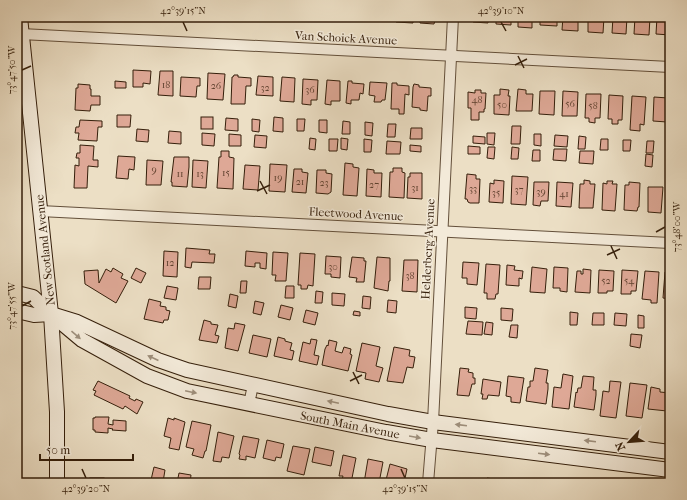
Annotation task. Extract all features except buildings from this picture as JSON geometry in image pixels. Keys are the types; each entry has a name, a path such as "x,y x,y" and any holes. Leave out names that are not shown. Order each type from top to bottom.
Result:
{"street":[{"name":"New Scotland Avenue","path":"20,17 21,71 52,314 57,412 57,483"},
{"name":"Helderberg Avenue","path":"428,483 433,422 453,17"},
{"name":"Van Schoick Avenue","path":"21,34 670,67"},
{"name":"Fleetwood Avenue","path":"40,211 670,243"},
{"name":"South Main Avenue","path":"17,293 33,297 82,340 147,376 187,391 432,440 670,470"},
{"name":"South Main Avenue","path":"17,311 34,315 52,314 77,322 173,366 253,385 388,414 433,422 617,444 670,452"},
{"path":"249,404 253,385"},
{"path":"614,463 617,444"}]}
